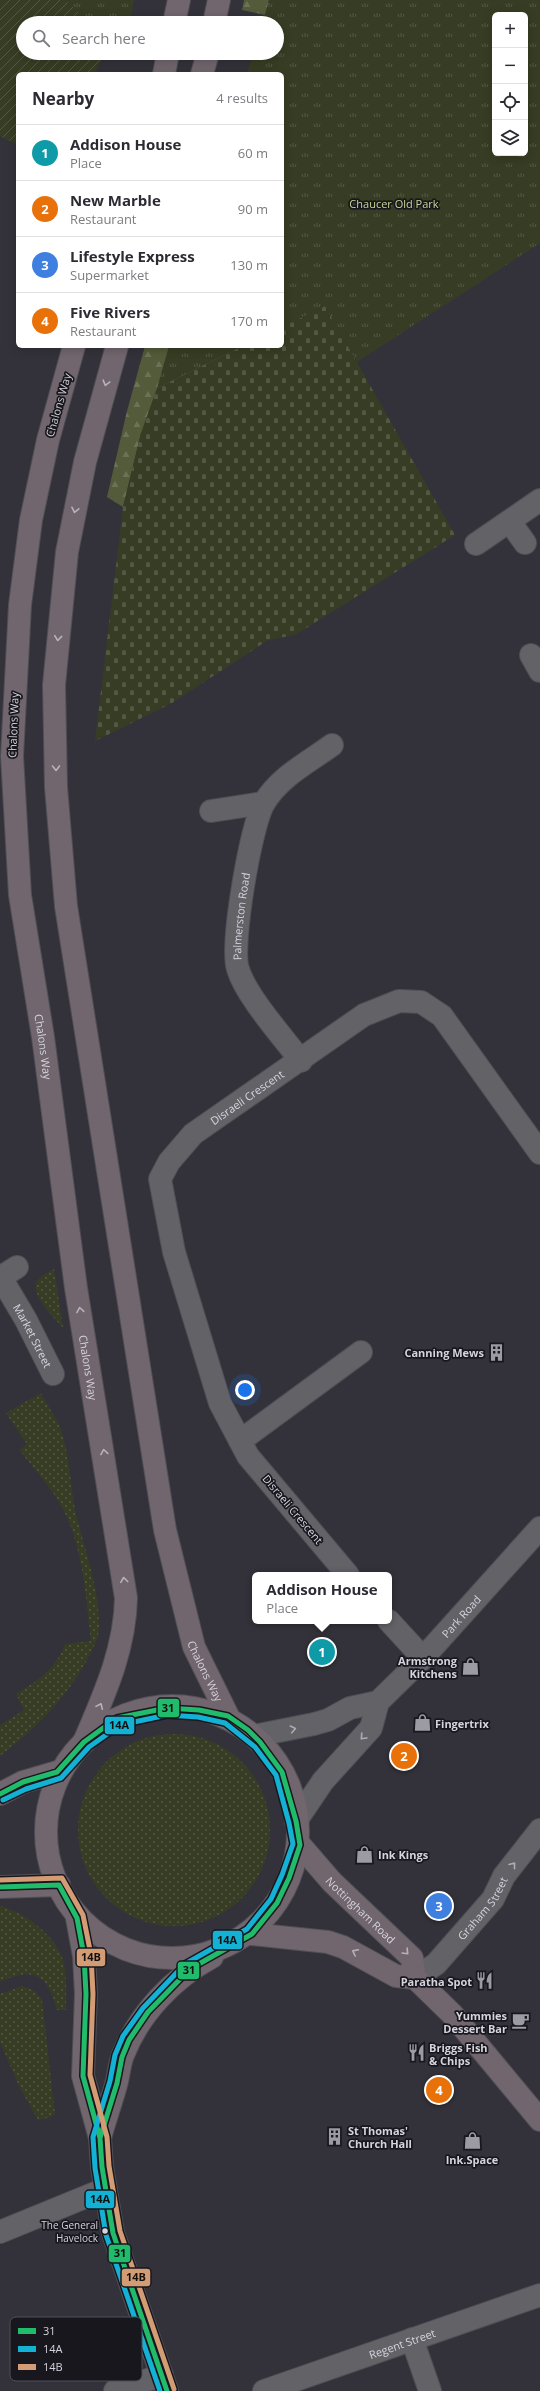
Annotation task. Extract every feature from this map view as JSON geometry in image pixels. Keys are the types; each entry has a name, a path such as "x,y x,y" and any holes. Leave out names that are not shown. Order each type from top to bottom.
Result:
{"main road":[{"path":"176,16 179,0"},
{"path":"216,16 219,0"},
{"path":"164,72 167,60"},
{"path":"203,72 206,60"},
{"name":"Chalons Way","path":"73,348 48,440 31,520 20,605 12,756 20,895 43,1037 76,1288 126,1598 126,1625 112,1679 84,1742"},
{"name":"Chalons Way","path":"116,348 85,462 67,552 54,685 56,795 66,906 165,1530 194,1647 228,1716"},
{"path":"100,2138 117,2083 122,2057 139,2024 156,2002 190,1969 252,1934 277,1903 290,1878 300,1845 296,1821 282,1772 254,1736 228,1716 199,1710 166,1708 117,1718 84,1742 57,1772 52,1790 49,1834 53,1862 59,1885 77,1918 84,1956 86,1994 83,2076 100,2138 105,2189 118,2252 141,2317"},
{"path":"0,1794 23,1782 57,1772"},
{"name":"Nottingham Road","path":"300,1845 332,1882 412,1958 415,1978"},
{"path":"0,1887 59,1885"},
{"path":"77,1918 109,1939 132,1950 154,1955 197,1956 225,1950"},
{"path":"252,1934 328,1942 343,1946 396,1976 415,1978 452,2014 540,2120"},
{"path":"142,2319 165,2383"}],"street":[{"path":"476,544 540,500"},
{"path":"510,522 525,543"},
{"name":"Palmerston Road","path":"301,1061 245,985 237,968 238,922 248,856 264,803 291,772 332,745"},
{"path":"211,811 264,803"},
{"name":"Disraeli Crescent","path":"345,1572 248,1456 217,1395 174,1252 160,1179 169,1162 193,1134 301,1061 364,1015 399,1001 421,1002 442,1016 540,1153"},
{"name":"Market Street","path":"6,1274 52,1374"},
{"path":"240,1441 361,1352"},
{"name":"Park Road","path":"378,1702 423,1658 540,1528"},
{"path":"392,1624 423,1658"},
{"path":"254,1736 314,1724 350,1708 378,1702 371,1728 323,1781 296,1821"},
{"name":"Graham Street","path":"415,1978 436,1964 493,1899 504,1876 540,1830"},
{"path":"0,2232 105,2189"},
{"name":"Regent Street","path":"264,2391 540,2295"},
{"path":"412,2339 430,2391"},
{"path":"115,2391 165,2383"}],"green space":[{"path":"0,0 65,0 82,16 16,16 16,60 101,60 96,72 16,72 16,144 0,136"},
{"path":"65,0 134,0 131,16 82,16"},
{"path":"244,0 269,0 265,15 242,10"},
{"name":"Chaucer Old Park","path":"269,0 540,0 540,243 357,362 325,306 284,326 284,72 248,72 251,60 284,60 284,16 265,16"},
{"path":"325,306 455,535 295,635 268,640 172,703 95,741 123,507 141,433 157,388 239,348 284,348 284,326"},
{"path":"144,348 268,348 141,433 123,507 107,497 127,411"},
{"path":"168,348 239,348 157,388"},
{"path":"54,1269 63,1328 43,1305 36,1291 38,1280"},
{"path":"41,1393 59,1425 64,1440 76,1514 95,1585 99,1614 99,1629 93,1649 87,1660 59,1701 37,1724 0,1756 0,1725 24,1710 16,1694 45,1674 57,1660 65,1644 91,1641 81,1561 72,1530 62,1506 45,1481 19,1450 27,1444 6,1413"},
{"path":"174,1734 202,1738 227,1750 242,1762 254,1777 266,1802 270,1830 266,1858 254,1883 242,1898 227,1910 202,1922 174,1926 146,1922 121,1910 106,1898 94,1883 82,1858 78,1830 82,1802 94,1777 106,1762 121,1750 146,1738"},
{"path":"0,1906 10,1909 30,1920 48,1936 61,1954 65,1969 66,2010 57,2010 49,1989 38,1977 22,1975 0,1982"},
{"path":"22,1986 35,1991 42,2000 55,2114 51,2117 38,2120 19,2086 0,2042 0,1994"}],"transit line":[{"name":"31","path":"0,1794 23,1782 57,1772 84,1742 117,1718 167,1708 199,1710 228,1716 248,1730 260,1742 282,1772 296,1821 300,1845 289,1878 277,1903 252,1934 190,1969 148,2012 129,2040 122,2057 117,2083 100,2138"},
{"name":"14A","path":"3,1800 26,1789 61,1778 89,1747 120,1725 167,1715 198,1717 225,1723 255,1747 276,1775 289,1823 293,1844 282,1875 271,1899 247,1929 185,1964 143,2008 123,2036 115,2055 110,2081 93,2137 95,2168 106,2235 134,2317"},
{"name":"14B","path":"0,1880 62,1878 83,1915 91,1955 93,1994 90,2075 107,2137 109,2166 120,2231 174,2389"},
{"name":"31","path":"0,1887 59,1885 77,1918 84,1956 86,1994 83,2076 100,2138 102,2167 113,2233 142,2317"},
{"name":"31","path":"142,2318 167,2391"},
{"name":"14A","path":"142,2339 160,2391"}],"place":[{"name":"Canning Mews","path":"497,1352"},
{"name":"Addison House","path":"322,1652"},
{"name":"Armstrong Kitchens","path":"470,1666"},
{"name":"Fingertrix","path":"422,1723"},
{"name":"New Marble","path":"404,1756"},
{"name":"Ink Kings","path":"365,1854"},
{"name":"Lifestyle Express","path":"439,1906"},
{"name":"Paratha Spot","path":"485,1981"},
{"name":"Yummies Dessert Bar","path":"520,2021"},
{"name":"Briggs Fish & Chips","path":"416,2053"},
{"name":"Five Rivers","path":"439,2090"},
{"name":"St Thomas' Church Hall","path":"335,2136"},
{"name":"Ink.Space","path":"472,2141"},
{"name":"The General Havelock","path":"105,2231"}]}
